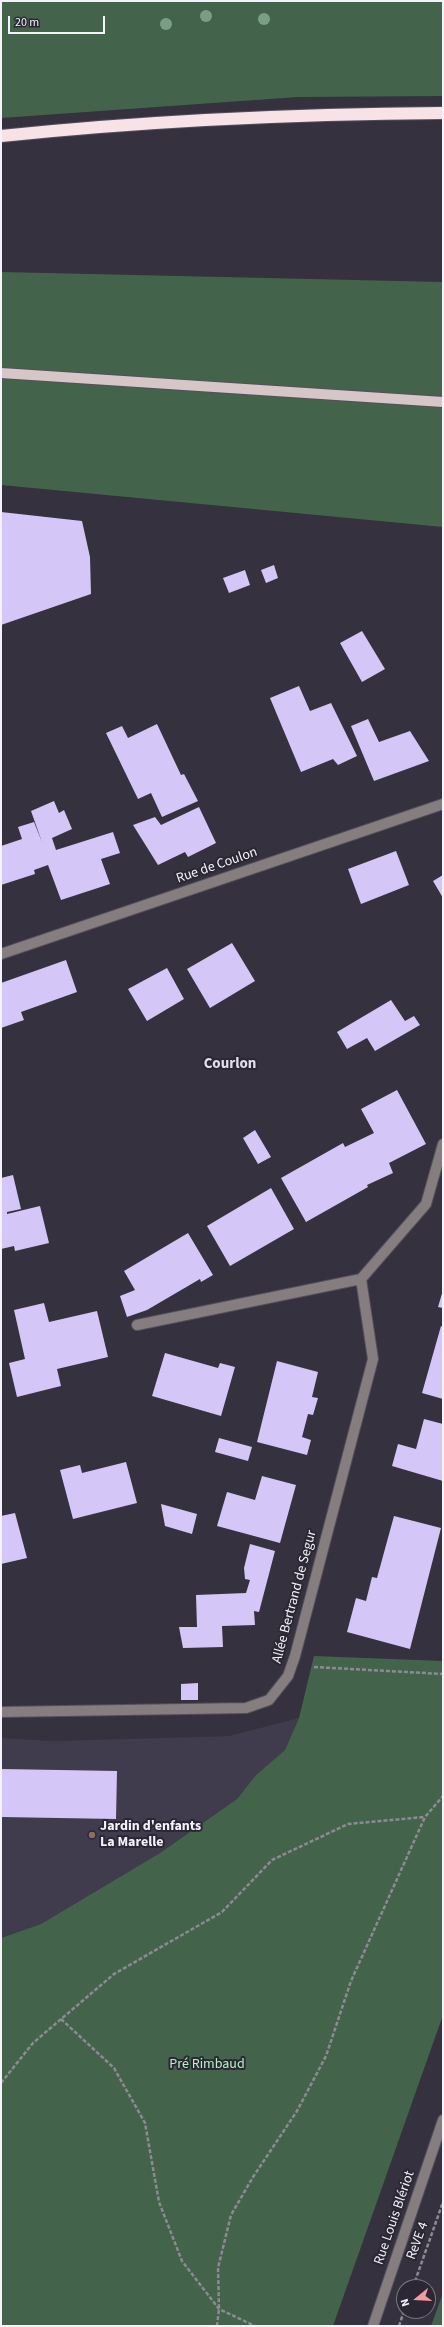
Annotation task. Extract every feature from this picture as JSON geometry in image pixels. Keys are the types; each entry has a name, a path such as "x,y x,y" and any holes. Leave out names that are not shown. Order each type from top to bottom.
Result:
{"highway":[{"path":"1,136 71,129 354,114 443,113"}],"main road":[{"path":"1,373 443,402"}],"street":[{"name":"Rue de Coulon","path":"1,954 443,804"},
{"path":"136,1325 361,1279 426,1204 443,1144"},
{"name":"Allée Bertrand de Segur","path":"1,1712 246,1708 269,1700 288,1676 292,1667 373,1359 361,1279"},
{"name":"Rue Louis Blériot","path":"373,2326 443,2120"}],"path":[{"path":"292,1667 443,1674"},
{"path":"217,2326 219,2309 218,2268 231,2215 253,2177 297,2110 326,2056 351,1981 425,1817 443,1796"},
{"path":"1,2083 33,2043 114,1974 222,1912 272,1860 348,1824 425,1817"},
{"path":"61,2019 114,2068 145,2123 159,2202 182,2261 219,2309 255,2326"},
{"name":"ReVE 4","path":"416,2279 443,2202"}],"shaded area":[{"name":"Jardin d'enfants La Marelle","path":"299,1718 285,1750 256,1775 237,1799 160,1853 41,1924 1,1938 1,1738 53,1741 229,1736"}],"green space":[{"path":"1,1 443,1 443,96 298,97 1,118"},
{"path":"1,272 443,282 443,527 1,485"},
{"name":"Pré Rimbaud","path":"314,1656 443,1661 443,2015 333,2326 1,2326 1,1938 41,1924 160,1853 237,1799 256,1775 285,1750 299,1718"},
{"path":"443,2293 443,2326 431,2326 434,2319 436,2319 436,2312"}],"building":[{"path":"1,512 82,521 90,557 91,594 1,625"},
{"path":"274,565 278,578 266,583 261,570"},
{"path":"245,570 250,585 229,593 223,578"},
{"path":"362,631 385,669 362,682 340,643"},
{"path":"299,686 310,711 331,703 357,756 338,765 333,759 301,772 270,698"},
{"path":"368,719 379,742 410,731 429,761 374,781 351,726"},
{"path":"157,724 181,775 184,774 198,801 162,817 151,793 138,799 106,733 122,726 128,738"},
{"path":"54,801 59,813 64,810 72,829 52,838 56,850 113,832 120,853 101,859 110,884 61,900 48,865 34,870 35,874 1,885 1,846 22,839 18,827 34,822 42,842 31,811"},
{"path":"199,807 216,843 188,857 185,852 158,865 133,825 155,817 161,825"},
{"path":"396,851 409,885 361,904 348,869"},
{"path":"443,875 443,898 433,881"},
{"path":"232,943 255,981 210,1008 187,969"},
{"path":"66,960 77,992 21,1012 24,1020 1,1028 1,983"},
{"path":"167,968 184,999 147,1021 128,989"},
{"path":"391,1000 405,1021 414,1016 420,1025 375,1051 367,1038 347,1049 337,1032"},
{"path":"397,1090 426,1144 389,1163 393,1173 367,1185 368,1187 306,1222 281,1178 343,1143 345,1147 374,1133 361,1109"},
{"path":"255,1130 271,1157 258,1164 243,1138"},
{"path":"13,1175 21,1209 7,1212 7,1214 40,1206 49,1243 15,1251 14,1246 1,1249 1,1178"},
{"path":"271,1188 294,1229 230,1266 207,1226"},
{"path":"188,1233 213,1275 201,1282 200,1279 147,1310 127,1317 120,1296 135,1290 124,1271"},
{"path":"443,1290 443,1308 438,1307"},
{"path":"44,1303 49,1322 97,1311 108,1357 57,1369 61,1386 17,1397 9,1363 25,1359 14,1310"},
{"path":"441,1326 443,1327 443,1399 422,1393"},
{"path":"165,1353 218,1368 220,1363 235,1367 221,1416 152,1396"},
{"path":"277,1361 318,1372 312,1397 318,1398 313,1415 308,1414 302,1437 311,1440 307,1455 257,1442"},
{"path":"424,1419 443,1424 443,1481 392,1466 398,1444 416,1449"},
{"path":"219,1438 252,1447 248,1461 215,1452"},
{"path":"126,1462 137,1503 73,1519 60,1470 80,1465 82,1473"},
{"path":"262,1476 296,1485 280,1543 217,1526 227,1492 255,1500"},
{"path":"161,1504 197,1514 192,1534 165,1526"},
{"path":"15,1513 27,1558 1,1564 1,1516"},
{"path":"394,1516 441,1528 410,1649 347,1632 356,1598 366,1601 372,1577 377,1578"},
{"path":"250,1544 275,1551 259,1612 254,1611 255,1625 222,1626 223,1647 183,1648 179,1627 197,1627 196,1595 246,1593 250,1580 245,1579 244,1568"},
{"path":"198,1683 198,1700 181,1700 181,1684"},
{"path":"1,1769 117,1771 116,1819 1,1817"}],"place":[{"name":"Jardin d'enfants La Marelle","path":"92,1835"}],"district":[{"name":"Courlon","path":"230,1065"}]}
